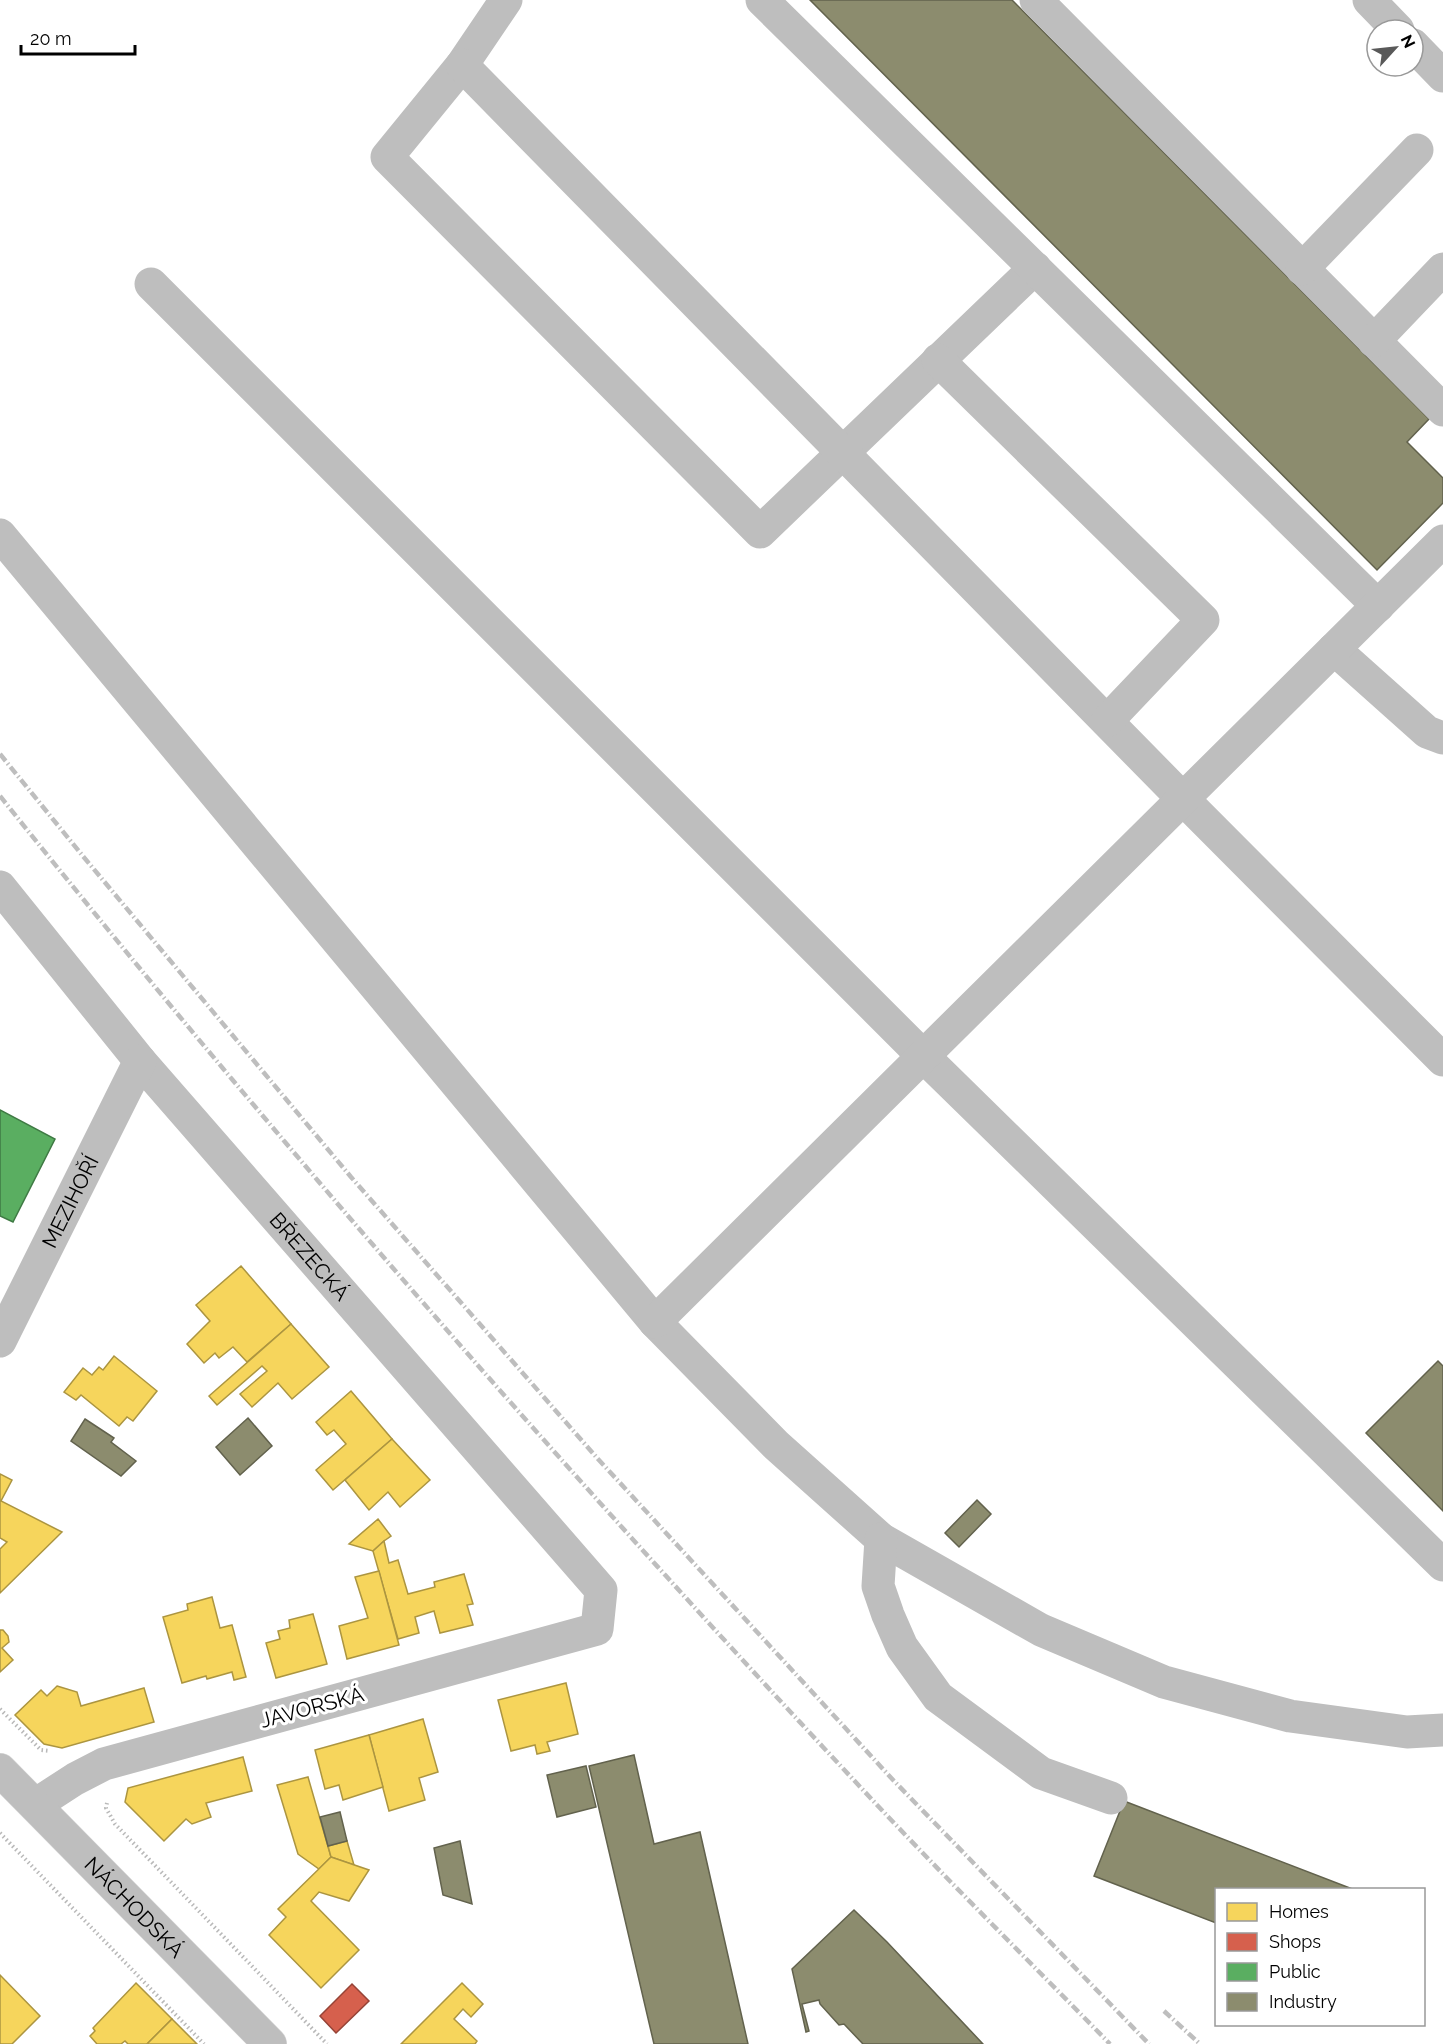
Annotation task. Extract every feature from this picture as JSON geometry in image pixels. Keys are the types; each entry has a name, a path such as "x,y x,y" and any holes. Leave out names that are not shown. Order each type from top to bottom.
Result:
{"street":[{"path":"506,0 462,65 387,157 759,532 1035,268"},
{"path":"762,0 1378,606"},
{"path":"1035,0 1443,410"},
{"path":"1369,0 1386,18"},
{"path":"1425,57 1443,76"},
{"path":"462,65 1183,799 1443,1060"},
{"path":"1302,269 1417,150"},
{"path":"1374,341 1443,269"},
{"path":"151,284 923,1056 1443,1565"},
{"path":"938,360 1203,620 1107,721"},
{"path":"0,535 655,1322 776,1444 881,1539 1041,1630 1164,1682 1290,1716 1407,1732 1443,1730"},
{"path":"655,1322 1443,541"},
{"path":"1334,648 1427,732 1443,738"},
{"name":"BŘEZECKÁ","path":"0,887 140,1062 601,1590 597,1629"},
{"name":"MEZIHOŘÍ","path":"0,1341 140,1062"},
{"path":"881,1539 878,1586 888,1615 902,1647 938,1697 1041,1773 1112,1798"},
{"name":"JAVORSKÁ","path":"35,1805 75,1779 104,1764 597,1629"},
{"name":"NÁCHODSKÁ","path":"0,1770 270,2044"}],"path":[{"path":"0,1709 41,1750 59,1752"},
{"path":"104,1764 110,1793 106,1808 115,1824 327,2044"},
{"path":"0,1833 204,2044"}],"building: Homes":[{"path":"241,1266 291,1324 247,1362 233,1347 219,1358 215,1353 204,1363 187,1344 210,1321 196,1305"},
{"path":"291,1324 329,1367 292,1399 278,1383 252,1407 240,1394 267,1371 262,1366 217,1405 209,1396"},
{"path":"114,1356 157,1391 133,1421 127,1417 119,1426 81,1395 76,1400 64,1392 83,1368 92,1375 99,1367 103,1370"},
{"path":"351,1391 392,1439 333,1490 316,1470 346,1444 334,1430 327,1435 316,1422"},
{"path":"392,1439 430,1480 400,1507 388,1492 369,1510 345,1480"},
{"path":"0,1474 12,1480 1,1501 62,1532 0,1593 0,1549 7,1542 0,1538"},
{"path":"378,1519 391,1536 373,1551 349,1544"},
{"path":"384,1541 389,1563 398,1560 408,1594 435,1587 434,1582 464,1574 473,1604 467,1605 473,1625 440,1633 434,1611 415,1617 419,1633 398,1639 373,1551"},
{"path":"379,1571 399,1645 347,1659 339,1626 368,1618 355,1577"},
{"path":"212,1597 220,1628 232,1625 246,1677 234,1680 232,1672 182,1683 163,1617 188,1610 187,1604"},
{"path":"313,1614 327,1664 276,1678 266,1643 280,1639 278,1631 290,1628 289,1620"},
{"path":"0,1630 8,1636 9,1642 2,1648 13,1660 0,1672"},
{"path":"566,1683 578,1734 547,1742 550,1751 537,1754 535,1745 511,1751 498,1700"},
{"path":"57,1686 77,1692 81,1706 144,1688 154,1722 62,1748 44,1744 15,1715 41,1690 47,1696"},
{"path":"423,1719 438,1772 419,1778 425,1800 389,1811 369,1735"},
{"path":"369,1735 383,1787 343,1800 339,1785 325,1789 315,1750"},
{"path":"243,1757 252,1791 206,1803 211,1817 192,1824 186,1819 164,1841 125,1802 128,1788"},
{"path":"308,1777 331,1857 319,1869 298,1854 277,1785"},
{"path":"347,1841 354,1865 331,1857 328,1846"},
{"path":"331,1857 369,1870 349,1901 319,1892 311,1901 359,1950 321,1988 269,1935 286,1917 278,1909"},
{"path":"0,1975 40,2016 12,2044 0,2044"},
{"path":"136,1983 172,2019 147,2044 128,2044 125,2041 121,2044 97,2044 90,2036 95,2031 93,2028"},
{"path":"462,1983 483,2004 471,2017 463,2009 454,2019 477,2041 475,2044 401,2044"},
{"path":"172,2019 197,2044 147,2044"}],"building: Shops":[{"path":"352,1984 369,2001 336,2033 320,2016"}],"building: Public":[{"path":"0,1110 55,1139 13,1222 0,1216"}],"building: Industry":[{"path":"810,0 1012,0 1429,419 1407,442 1443,478 1443,503 1377,570"},
{"path":"1438,1361 1443,1366 1443,1511 1366,1433"},
{"path":"248,1418 272,1446 240,1475 216,1447"},
{"path":"85,1419 114,1438 111,1442 136,1461 121,1476 71,1441"},
{"path":"977,1500 991,1514 959,1547 945,1533"},
{"path":"634,1755 654,1844 700,1832 748,2044 654,2044 589,1766"},
{"path":"586,1766 596,1807 557,1817 547,1775"},
{"path":"1124,1801 1350,1888 1215,1888 1215,1923 1094,1876"},
{"path":"340,1812 347,1841 328,1846 320,1817"},
{"path":"460,1841 472,1904 443,1895 434,1848"},
{"path":"854,1910 983,2044 863,2044 844,2024 839,2025 819,2000 802,2004 809,2031 806,2032 792,1969"}],"railway":[{"path":"0,754 351,1177 598,1459 894,1781 1149,2044"},
{"path":"0,796 208,1051 531,1426 864,1791 1110,2044"},
{"path":"1164,2011 1200,2044"}]}
